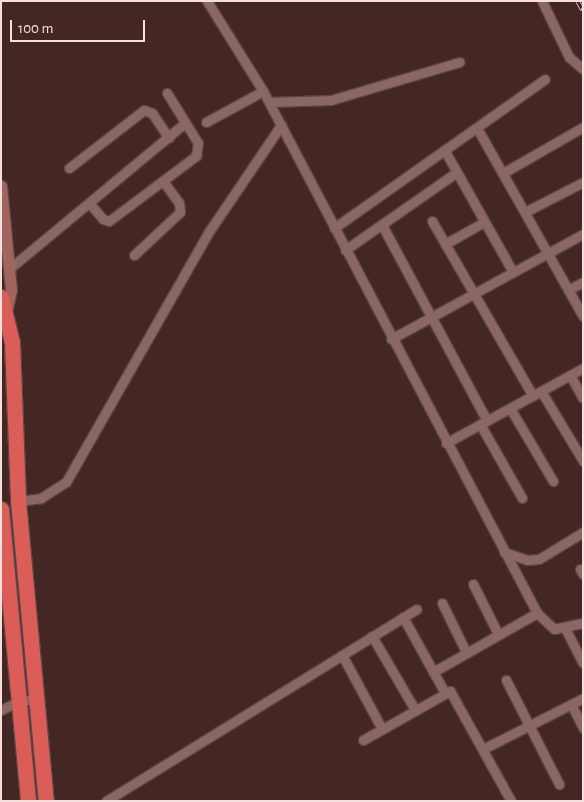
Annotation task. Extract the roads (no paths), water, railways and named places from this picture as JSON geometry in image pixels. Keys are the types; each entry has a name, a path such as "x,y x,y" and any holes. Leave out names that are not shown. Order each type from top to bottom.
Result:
{"highway":[{"path":"1,297 12,342 18,504 38,699 46,801"},
{"path":"1,509 5,580 28,801"}],"street":[{"path":"207,1 269,102 391,339 537,612 554,629 583,623"},
{"path":"542,1 569,57 583,69"},
{"path":"269,102 330,100 459,62"},
{"path":"334,228 545,79"},
{"path":"206,122 263,91"},
{"path":"90,204 103,219 109,220 199,152 198,143 167,93"},
{"path":"69,168 144,110 152,113 169,138"},
{"path":"9,269 90,204 185,123"},
{"path":"1,509 41,498 66,482 210,230 281,125"},
{"path":"503,172 583,127"},
{"path":"477,128 583,316"},
{"path":"445,151 513,272"},
{"path":"345,250 456,172"},
{"path":"134,255 180,212 179,203 163,181"},
{"path":"525,212 583,182"},
{"path":"1,186 11,300 5,317"},
{"path":"432,221 533,396"},
{"path":"445,244 484,222"},
{"path":"382,225 431,317 522,498"},
{"path":"391,339 583,234"},
{"path":"568,290 583,282"},
{"path":"446,443 583,368"},
{"path":"570,375 583,398"},
{"path":"542,391 583,461"},
{"path":"510,408 553,481"},
{"path":"504,552 527,560 539,559 583,532"},
{"path":"473,584 498,634"},
{"path":"442,603 466,652"},
{"path":"106,801 417,608"},
{"path":"433,672 537,612"},
{"path":"403,617 445,693"},
{"path":"565,628 583,663"},
{"path":"372,636 415,710"},
{"path":"342,655 382,729"},
{"path":"506,680 559,784"},
{"path":"363,740 445,693 454,693 511,801"},
{"path":"484,749 583,698"},
{"path":"1,710 19,701 38,699"},
{"path":"571,704 583,728"}],"railway":[{"path":"578,1 583,10"}]}
